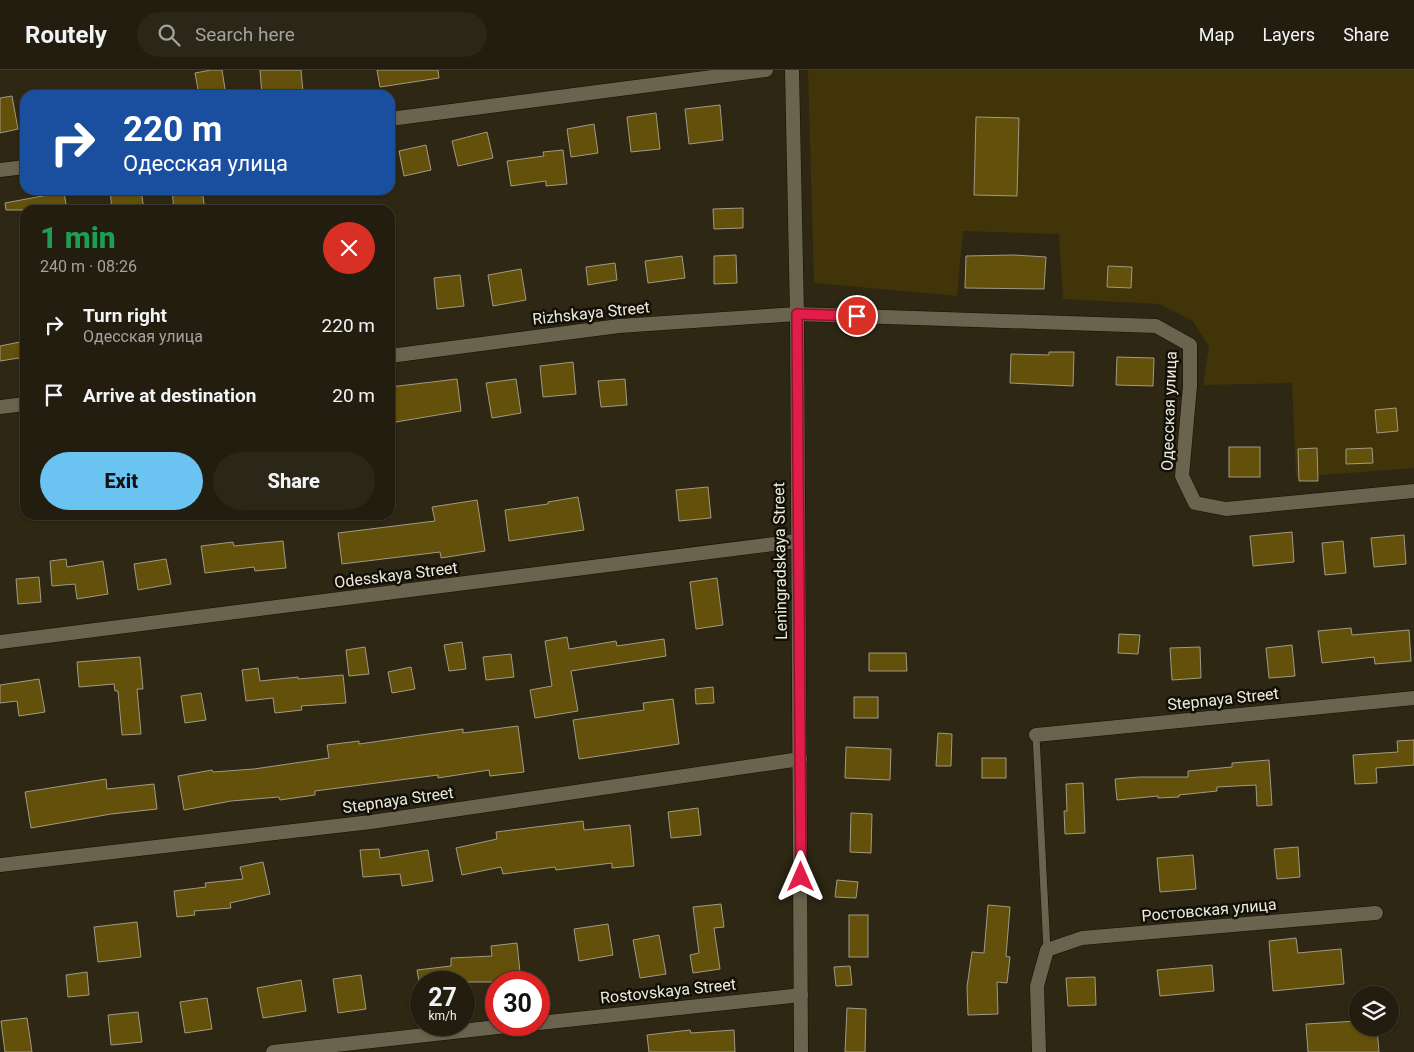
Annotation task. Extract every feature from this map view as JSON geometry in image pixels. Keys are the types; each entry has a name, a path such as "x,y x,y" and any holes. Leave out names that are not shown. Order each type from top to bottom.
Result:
{"street":[{"path":"395,118 766,70"},
{"name":"Leningradskaya Street","path":"792,70 797,314 801,1052"},
{"path":"0,170 20,168"},
{"name":"Rizhskaya Street","path":"395,355 619,326 797,314"},
{"name":"Одесская улица","path":"797,314 1156,326 1190,345 1190,386 1182,476 1195,503 1226,509 1414,491"},
{"path":"0,407 20,405"},
{"name":"Odesskaya Street","path":"0,642 797,541"},
{"name":"Stepnaya Street","path":"1036,735 1414,698"},
{"name":"Stepnaya Street","path":"0,865 371,822 800,759"},
{"name":"Ростовская улица","path":"1047,950 1082,938 1376,913"},
{"path":"1039,1052 1037,986 1047,950"},
{"name":"Rostovskaya Street","path":"550,1021 801,995"},
{"path":"273,1052 485,1028"}],"lane":[{"path":"1036,735 1047,950"}],"shaded area":[{"path":"808,70 1414,70 1414,468 1296,477 1292,383 1203,385 1209,347 1193,321 1159,304 1063,299 1059,234 963,231 957,296 814,283"}],"building":[{"path":"222,70 225,90 198,90 195,73"},
{"path":"260,70 301,70 303,90 262,90"},
{"path":"377,70 438,70 439,78 380,87"},
{"path":"12,96 18,129 0,133 0,98"},
{"path":"720,105 723,140 689,144 685,109"},
{"path":"656,113 660,149 631,152 627,117"},
{"path":"976,117 1019,118 1017,196 974,195"},
{"path":"594,124 598,153 571,157 567,129"},
{"path":"487,132 493,158 458,166 452,141"},
{"path":"426,145 431,170 404,176 399,151"},
{"path":"563,150 567,184 546,186 546,181 511,186 507,161 544,156 543,152"},
{"path":"48,195 64,195 66,205 20,205 20,210 6,210 5,203"},
{"path":"110,195 142,195 143,205 112,205"},
{"path":"172,195 203,195 204,205 174,205"},
{"path":"743,208 743,228 714,229 713,209"},
{"path":"736,255 737,283 714,284 714,256"},
{"path":"1014,255 1046,257 1044,289 965,288 966,256"},
{"path":"682,256 685,278 648,283 645,261"},
{"path":"615,263 617,280 588,285 586,267"},
{"path":"1108,266 1132,267 1131,288 1107,287"},
{"path":"521,269 526,300 493,306 488,275"},
{"path":"460,275 464,306 437,309 434,278"},
{"path":"20,342 20,358 0,361 0,346"},
{"path":"1049,352 1074,352 1073,386 1010,383 1011,354 1049,355"},
{"path":"1117,357 1154,358 1153,386 1116,385"},
{"path":"573,362 576,394 543,397 540,366"},
{"path":"457,379 461,411 395,422 395,386"},
{"path":"516,379 521,413 492,418 486,383"},
{"path":"625,379 627,405 601,407 598,381"},
{"path":"1396,408 1398,431 1377,433 1375,410"},
{"path":"1229,447 1260,447 1260,477 1229,477"},
{"path":"1317,448 1318,481 1299,481 1298,449"},
{"path":"1372,448 1373,463 1346,464 1346,449"},
{"path":"708,487 711,518 679,521 676,490"},
{"path":"578,497 584,530 509,541 505,510 548,504 548,502"},
{"path":"477,500 485,551 441,558 440,552 342,564 338,533 435,521 432,507"},
{"path":"1292,532 1294,562 1253,566 1250,536"},
{"path":"1404,535 1406,564 1374,567 1371,538"},
{"path":"283,541 286,568 255,571 254,567 205,573 201,546 233,542 234,546"},
{"path":"1343,541 1346,573 1325,575 1322,543"},
{"path":"66,559 67,567 103,561 108,594 77,599 75,584 52,586 50,561"},
{"path":"166,559 171,584 138,590 134,564"},
{"path":"39,577 41,602 18,604 16,579"},
{"path":"717,578 723,625 696,629 690,582"},
{"path":"1351,628 1352,635 1409,630 1411,661 1375,664 1374,657 1322,663 1318,631"},
{"path":"1119,634 1140,635 1138,654 1118,653"},
{"path":"567,637 569,649 616,641 617,646 664,639 666,656 571,671 578,711 535,718 530,690 552,686 545,641"},
{"path":"462,642 466,669 449,671 444,645"},
{"path":"1292,645 1295,676 1269,678 1266,648"},
{"path":"365,647 369,674 349,676 346,650"},
{"path":"1200,647 1201,678 1172,680 1170,648"},
{"path":"869,653 906,653 907,671 869,671"},
{"path":"511,654 514,677 486,680 483,657"},
{"path":"140,657 143,689 137,689 141,734 122,735 118,691 115,691 114,684 79,687 77,662"},
{"path":"411,667 415,689 392,693 388,672"},
{"path":"258,668 260,681 343,675 346,703 301,706 302,710 275,713 273,698 246,701 242,670"},
{"path":"39,679 45,712 19,716 17,701 0,703 0,685"},
{"path":"713,687 714,703 696,704 695,689"},
{"path":"201,693 206,720 185,723 181,696"},
{"path":"854,697 878,697 878,718 854,718"},
{"path":"673,699 679,744 579,759 573,720 644,710 643,703"},
{"path":"518,726 524,772 490,776 489,770 438,778 438,775 315,791 315,795 280,800 279,797 231,801 184,810 178,776 212,770 213,772 254,769 329,758 327,745 359,741 359,744 463,729 463,733"},
{"path":"938,733 952,734 951,766 936,766"},
{"path":"1414,740 1414,765 1376,768 1377,783 1355,784 1353,755 1398,752 1397,741"},
{"path":"846,747 891,749 890,780 845,778"},
{"path":"982,758 1006,758 1006,778 982,778"},
{"path":"1269,760 1272,805 1257,806 1256,785 1217,787 1217,791 1179,795 1179,797 1158,798 1158,796 1117,800 1115,779 1188,777 1188,771 1232,767 1232,763"},
{"path":"106,779 107,789 154,784 157,809 111,814 31,828 25,792"},
{"path":"1083,783 1085,833 1065,834 1064,811 1067,811 1066,784"},
{"path":"698,808 701,835 671,838 668,812"},
{"path":"851,813 872,814 871,853 850,852"},
{"path":"583,821 584,830 630,825 634,866 612,868 612,863 556,870 555,867 503,874 501,867 462,875 456,848 497,839 496,832"},
{"path":"1298,847 1300,877 1277,879 1274,849"},
{"path":"379,849 380,858 428,850 433,881 402,886 400,874 363,877 360,850"},
{"path":"1193,855 1196,889 1160,892 1157,858"},
{"path":"263,862 270,894 230,903 231,908 194,911 195,915 177,917 174,891 206,887 205,883 243,879 240,867"},
{"path":"837,880 858,882 856,898 835,897"},
{"path":"721,904 724,927 714,928 720,969 693,973 690,955 699,953 693,907"},
{"path":"988,905 1010,907 1006,956 1010,957 1007,983 997,982 998,1014 968,1015 967,987 972,952 984,953"},
{"path":"849,915 868,915 868,957 849,957"},
{"path":"137,922 141,957 98,962 94,927"},
{"path":"608,924 613,955 579,961 574,929"},
{"path":"659,935 666,974 640,978 633,940"},
{"path":"1296,938 1298,953 1341,949 1344,984 1273,991 1269,941"},
{"path":"517,943 520,971 485,971 485,982 475,982 475,971 417,971 451,966 451,958 492,956 491,946"},
{"path":"1212,965 1214,991 1160,996 1157,970"},
{"path":"850,966 852,985 836,986 834,967"},
{"path":"87,972 89,995 68,997 66,975"},
{"path":"361,975 366,1009 338,1013 333,979"},
{"path":"1095,977 1096,1005 1068,1006 1066,978"},
{"path":"301,980 306,1011 263,1018 257,988"},
{"path":"207,998 212,1029 185,1033 180,1002"},
{"path":"847,1008 866,1009 865,1052 845,1052"},
{"path":"138,1012 142,1042 111,1045 108,1015"},
{"path":"27,1018 32,1052 5,1052 1,1021"},
{"path":"1349,1022 1349,1036 1378,1036 1379,1052 1308,1052 1306,1024"},
{"path":"690,1030 691,1033 734,1030 735,1052 649,1052 647,1035"}],"route":[{"path":"801,877 797,541 797,314 857,316"}]}
